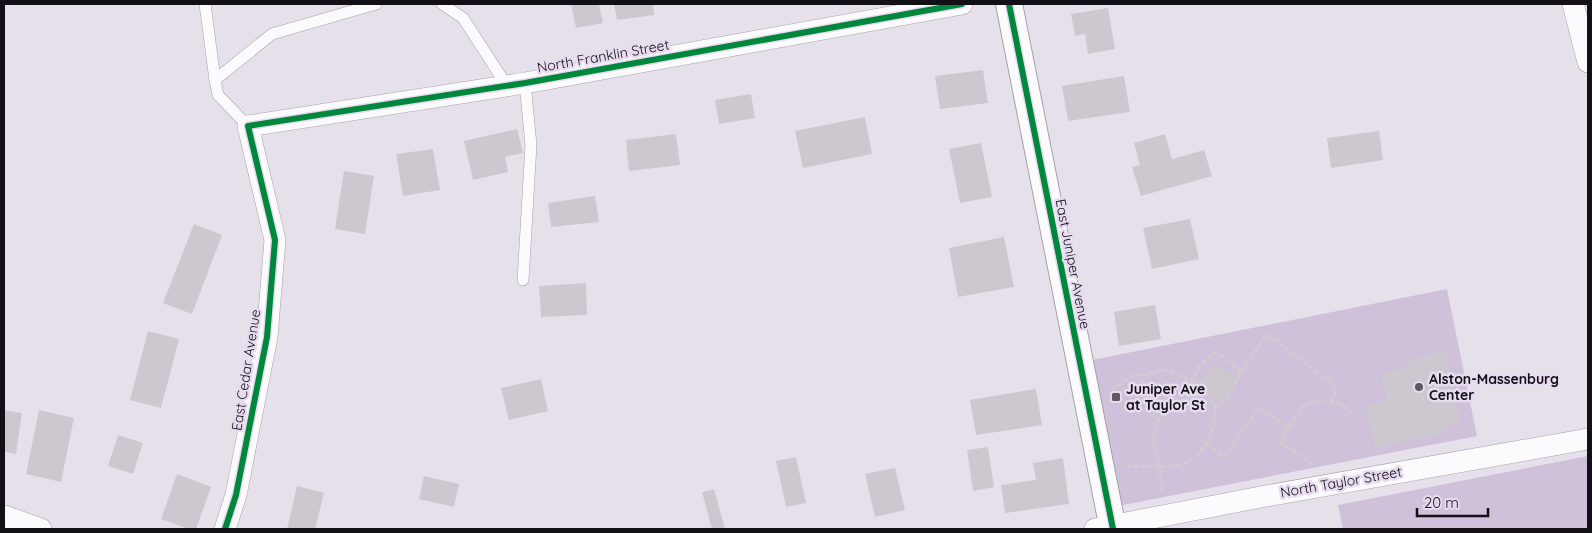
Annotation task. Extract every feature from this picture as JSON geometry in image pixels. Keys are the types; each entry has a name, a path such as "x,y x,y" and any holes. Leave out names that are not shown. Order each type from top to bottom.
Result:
{"street":[{"name":"North Franklin Street","path":"248,126 516,85 962,4"},
{"name":"East Juniper Avenue","path":"1009,4 1107,528"},
{"path":"1574,4 1588,62"},
{"name":"East Cedar Avenue","path":"225,529 236,495 267,338 275,240 248,126"},
{"name":"North Taylor Street","path":"1107,528 1266,496 1588,439"},
{"path":"4,516 41,529"}],"lane":[{"path":"205,4 218,95 248,126"},
{"path":"215,80 272,34 376,4"},
{"path":"442,4 463,18 516,85 531,145 523,280"}],"path":[{"path":"1216,407 1227,399 1241,372 1267,334 1333,384 1335,394 1331,400"},
{"path":"1194,395 1191,383 1200,365 1214,353 1223,356 1241,372"},
{"path":"1104,394 1131,376 1166,370 1175,372 1191,383"},
{"path":"1141,375 1145,398 1158,423"},
{"path":"1120,466 1159,467 1170,467 1186,462 1202,450 1213,426 1216,407 1211,397 1205,393 1177,401 1167,410 1158,423 1154,440 1159,467 1164,496"},
{"path":"1313,464 1280,442 1305,404 1331,400 1340,402 1356,416"},
{"path":"1206,443 1224,457 1259,408 1289,427"}],"shaded area":[{"path":"1447,289 1477,436 1118,506 1092,360"},
{"path":"1588,456 1588,529 1343,529 1338,505"}],"building":[{"path":"571,4 599,4 603,23 576,28"},
{"path":"614,4 653,4 654,15 617,20"},
{"path":"1108,8 1115,49 1088,54 1085,34 1075,36 1071,14"},
{"path":"983,70 988,103 940,109 935,76"},
{"path":"1124,76 1130,112 1068,121 1062,86"},
{"path":"751,94 755,118 719,124 715,100"},
{"path":"865,117 872,154 803,168 795,131"},
{"path":"517,129 523,153 505,157 508,172 473,180 464,141"},
{"path":"1379,131 1383,160 1331,168 1327,138"},
{"path":"676,134 680,165 629,171 626,140"},
{"path":"1165,134 1172,159 1204,150 1212,176 1141,196 1132,167 1140,165 1134,143"},
{"path":"981,143 992,197 960,203 949,149"},
{"path":"433,149 440,190 403,196 396,154"},
{"path":"344,171 374,176 365,234 335,229"},
{"path":"595,196 599,222 551,227 548,203"},
{"path":"1190,219 1199,259 1152,269 1143,228"},
{"path":"194,224 222,235 192,314 163,303"},
{"path":"1004,237 1014,287 958,297 949,248"},
{"path":"586,283 587,315 541,317 539,286"},
{"path":"1155,305 1161,339 1119,346 1114,312"},
{"path":"148,331 179,339 161,408 130,400"},
{"name":"Alston-Massenburg Center","path":"1446,351 1461,423 1445,427 1446,434 1376,448 1366,406 1388,400 1381,373 1409,368 1408,359"},
{"path":"1214,362 1238,379 1221,402 1198,385"},
{"path":"541,379 548,411 509,420 501,388"},
{"path":"1036,389 1042,425 976,435 970,400"},
{"path":"4,410 22,413 16,454 4,452"},
{"path":"39,410 74,418 61,482 26,474"},
{"path":"118,435 143,443 133,474 108,466"},
{"path":"988,447 994,487 973,491 967,450"},
{"path":"796,457 806,503 786,507 776,461"},
{"path":"1063,458 1069,504 1005,513 1001,485 1036,480 1033,463"},
{"path":"895,468 905,510 875,517 865,474"},
{"path":"177,474 211,487 196,529 189,529 161,519"},
{"path":"424,476 459,484 454,507 419,499"},
{"path":"297,486 324,493 315,529 287,529"},
{"path":"714,489 725,529 712,529 702,492"}],"cycle path":[{"path":"225,529 236,495 267,337 275,240 248,126 525,83 962,4"},
{"path":"1009,4 1113,529"}],"place":[{"name":"Alston-Massenburg Center","path":"1419,387"},
{"name":"Juniper Ave at Taylor St","path":"1116,397"}]}
